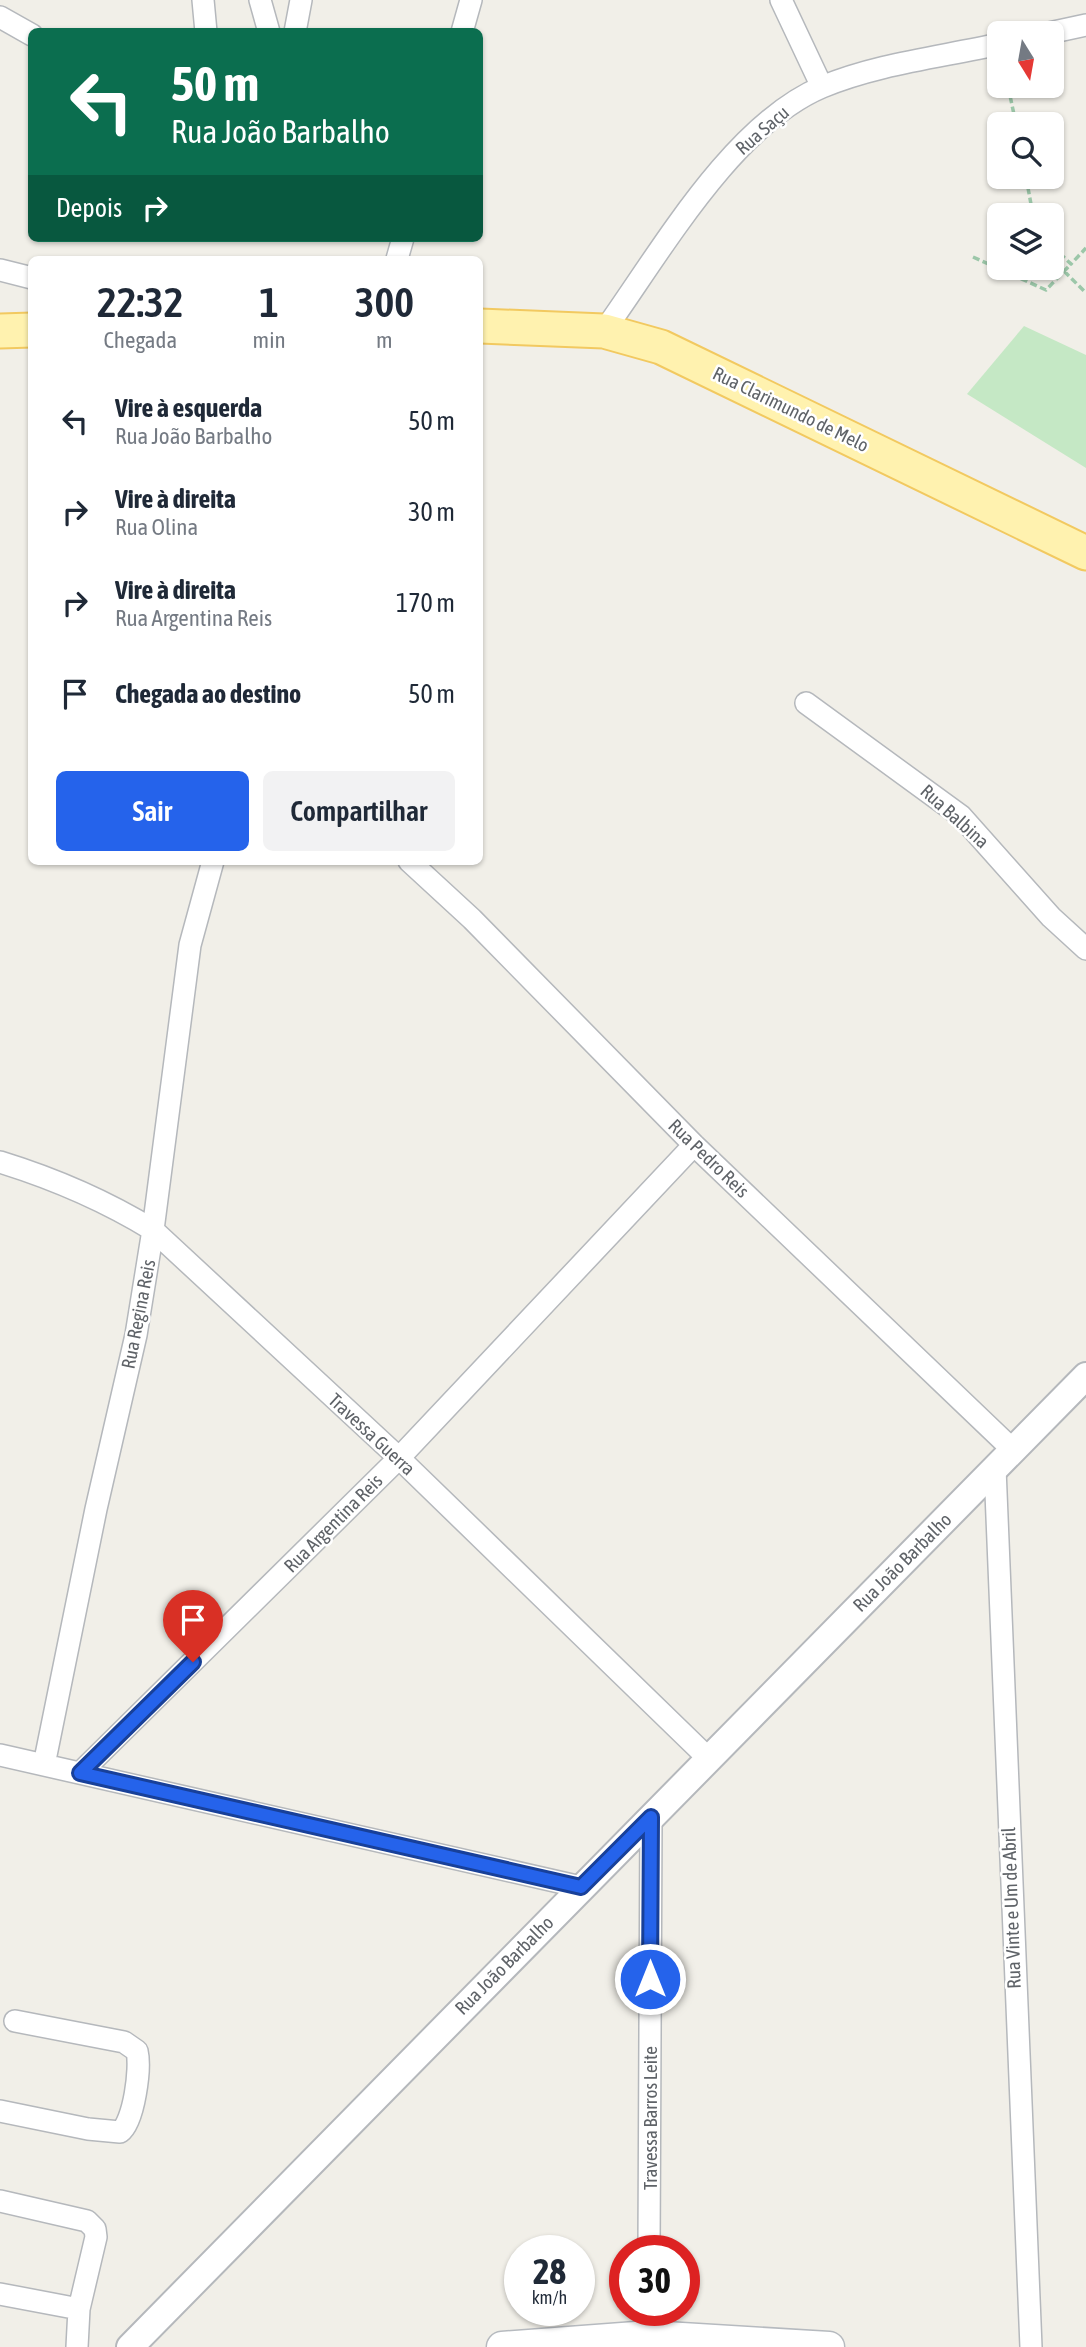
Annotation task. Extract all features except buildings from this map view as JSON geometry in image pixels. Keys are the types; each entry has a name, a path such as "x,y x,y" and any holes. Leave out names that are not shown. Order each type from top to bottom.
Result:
{"main road":[{"name":"Rua Clarimundo de Melo","path":"483,326 604,331 661,347 726,376 1086,553"},
{"path":"0,331 28,330"},
{"path":"502,2347 631,2326"},
{"path":"672,2326 829,2347"}],"street":[{"path":"204,0 206,28"},
{"path":"260,0 268,28"},
{"path":"296,28 301,0"},
{"path":"463,28 471,0"},
{"path":"781,0 822,87"},
{"path":"0,17 28,33"},
{"path":"1064,30 1086,25"},
{"name":"Rua Saçu","path":"604,331 716,174 744,141 794,102 822,87 859,75 987,47"},
{"path":"0,270 28,277"},
{"name":"Rua Balbina","path":"806,703 961,816 1051,917 1086,949"},
{"name":"Rua Regina Reis","path":"44,1765 96,1509 136,1335 153,1230 190,945 212,865"},
{"name":"Rua Pedro Reis","path":"413,865 472,919 1004,1459"},
{"name":"Rua Argentina Reis","path":"80,1773 399,1458 694,1145"},
{"name":"Travessa Guerra","path":"0,1162 97,1197 153,1230 399,1458 708,1758"},
{"name":"Rua João Barbalho","path":"130,2347 1086,1376"},
{"name":"Rua Vinte e Um de Abril","path":"1004,1459 1031,2347"},
{"path":"0,1755 581,1887"},
{"name":"Travessa Barros Leite","path":"649,2235 651,1817"},
{"path":"0,2111 88,2129 120,2132 129,2122 139,2072 137,2051 124,2042 15,2021"},
{"path":"0,2201 62,2214 92,2225 96,2237 95,2250 79,2309 77,2347"},
{"path":"0,2294 79,2309"}],"path":[{"path":"1086,248 1064,271 1086,293"},
{"path":"973,257 987,263"},
{"path":"1064,257 1071,264"},
{"path":"1024,280 1046,290 1055,280"}],"green space":[{"path":"1024,326 1086,355 1086,468 967,394"}],"route":[{"path":"193,1662 80,1773 581,1887 651,1817 650,1979"}]}
